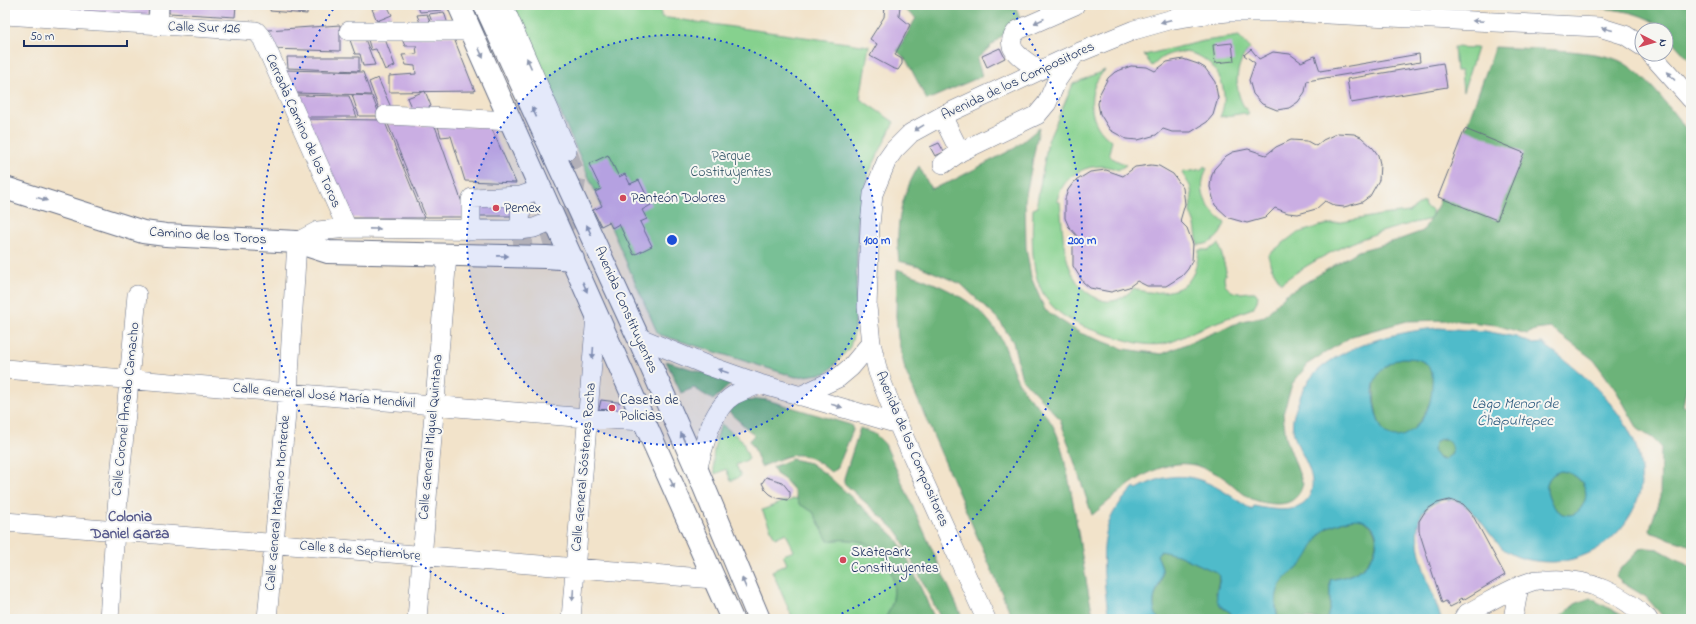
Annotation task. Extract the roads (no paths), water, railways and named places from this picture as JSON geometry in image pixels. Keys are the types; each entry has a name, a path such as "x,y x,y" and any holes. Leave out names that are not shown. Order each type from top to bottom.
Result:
{"main road":[{"name":"Avenida Constituyentes","path":"459,5 512,121 531,193 554,220 573,260 596,315 731,617"},
{"name":"Avenida Constituyentes","path":"485,5 638,336 697,470 759,619"},
{"name":"Camino de los Toros","path":"5,188 143,232 166,235 297,242 328,252 447,256 546,257 573,260"}],"street":[{"path":"5,14 6,5"},
{"path":"158,26 159,5"},
{"path":"503,5 567,150"},
{"path":"1039,70 1014,53 1011,43 1014,34 1018,30 1075,5"},
{"name":"Avenida de los Compositores","path":"986,619 898,424 878,372 871,343 867,307 871,213 876,187 888,160 894,150 911,133 942,116 1039,70 1134,30 1174,19 1257,8 1333,9 1599,27 1625,35 1634,41"},
{"name":"Calle Sur 126","path":"5,14 158,26 251,30 259,33"},
{"path":"349,31 471,31"},
{"name":"Cerrada Camino de los Toros","path":"259,33 347,228"},
{"path":"943,164 960,152 1037,115 1047,103 1057,80 1075,54"},
{"path":"1658,62 1691,99"},
{"path":"386,115 512,121"},
{"path":"942,116 960,152"},
{"path":"471,231 472,198 531,193 516,236"},
{"path":"297,242 318,231 347,228 471,231 516,236 554,220"},
{"name":"Camino de los Toros","path":"297,242 516,236"},
{"name":"Calle General Mariano Monterde","path":"267,619 288,392 297,242"},
{"name":"Calle General Miguel Quintana","path":"417,619 433,405 447,256"},
{"name":"Calle Coronel Amado Camacho","path":"110,619 115,531 138,295"},
{"name":"Calle General Sóstenes Rocha","path":"571,619 596,315"},
{"path":"638,336 706,365 760,384 898,424"},
{"path":"800,396 838,378 851,368 871,343"},
{"name":"Calle General José María Mendívil","path":"5,369 587,418 644,421"},
{"path":"697,470 704,446 719,410 733,396 760,384"},
{"name":"Calle 8 de Septiembre","path":"5,522 275,543 421,557 714,579"},
{"path":"1463,619 1466,614 1518,586 1535,580 1558,580 1589,584 1616,594 1636,607 1648,619"},
{"path":"1513,619 1518,586"}],"water":[{"name":"Lago Menor de Chapultepec","path":"1438,328 1485,331 1516,337 1533,344 1542,343 1582,374 1617,412 1628,429 1636,446 1640,463 1641,480 1638,497 1631,513 1621,529 1600,547 1588,554 1573,559 1559,562 1545,562 1525,559 1506,551 1501,547 1480,520 1463,504 1454,500 1444,500 1432,504 1422,513 1418,526 1418,541 1421,558 1441,619 1327,619 1330,606 1330,580 1346,576 1361,569 1369,561 1377,542 1376,533 1372,526 1365,521 1354,519 1341,522 1327,528 1319,536 1308,556 1301,565 1283,581 1276,596 1278,619 1233,619 1230,612 1218,601 1217,593 1220,576 1216,572 1178,555 1160,551 1157,555 1162,567 1162,576 1154,598 1155,611 1158,619 1109,619 1104,568 1107,529 1113,514 1121,501 1134,487 1137,489 1154,481 1170,477 1184,477 1198,479 1211,484 1252,510 1254,506 1280,510 1298,507 1309,497 1312,487 1310,472 1294,436 1293,426 1293,419 1305,386 1316,373 1330,361 1346,352 1384,338","holes":["1401,358 1418,359 1429,366 1432,376 1432,392 1428,408 1414,429 1407,434 1394,437 1388,435 1382,429 1375,410 1373,391 1374,383 1383,369","1443,438 1448,441 1452,449 1452,454 1444,460 1439,459 1433,451 1434,446","1561,471 1568,472 1574,475 1583,484 1586,495 1585,501 1581,508 1573,514 1565,514 1557,510 1551,503 1547,494 1547,484 1551,476"]}],"tunnel":[{"path":"513,242 540,240 556,235 571,218 577,177 567,150"}],"place":[{"name":"Panteón Dolores","path":"623,198"},
{"name":"Pemex","path":"496,208"},
{"name":"Caseta de Policias","path":"612,408"},
{"name":"Skatepark Constituyentes","path":"843,560"}],"district":[{"name":"Colonia Daniel Garza","path":"130,526"}],"park label":[{"name":"Parque Costituyentes","path":"731,164"}]}
